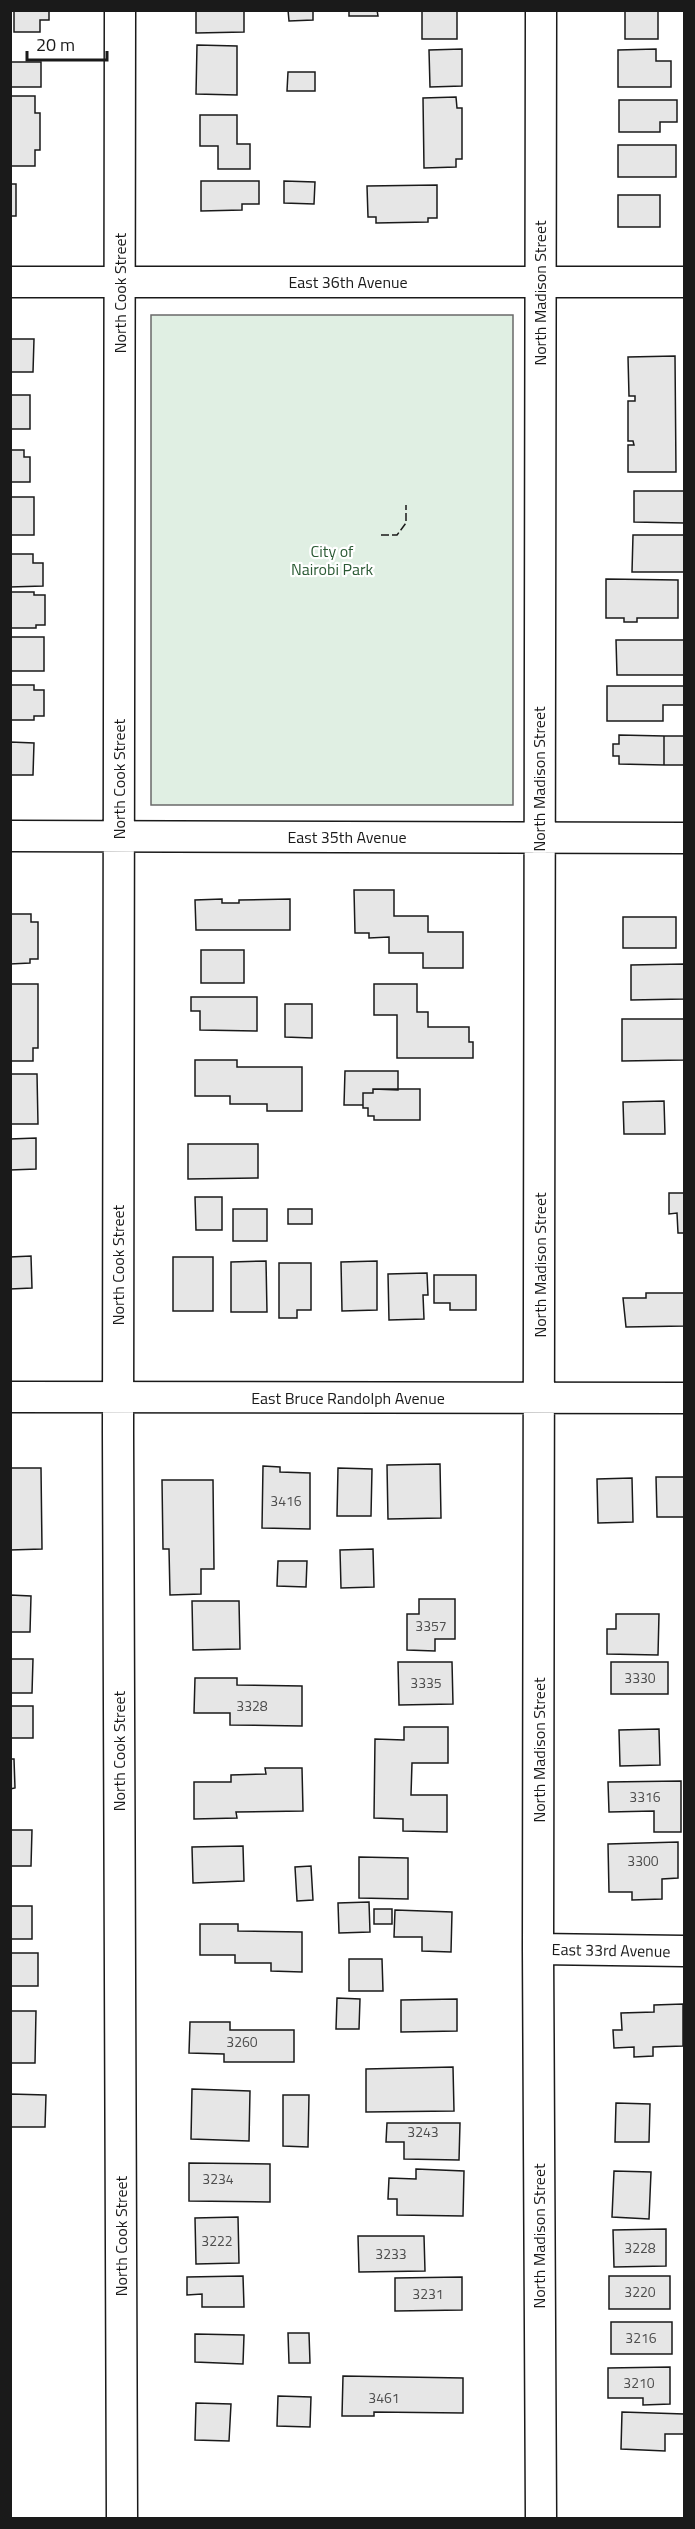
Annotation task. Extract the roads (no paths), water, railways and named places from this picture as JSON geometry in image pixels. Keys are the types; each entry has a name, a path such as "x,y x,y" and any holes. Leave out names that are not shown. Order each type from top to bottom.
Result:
{"street":[{"name":"North Cook Street","path":"120,10 118,1397 122,2518"},
{"name":"North Madison Street","path":"541,10 538,1948 541,2518"},
{"name":"East 36th Avenue","path":"10,282 684,282"},
{"name":"East 35th Avenue","path":"10,836 684,838"},
{"name":"East Bruce Randolph Avenue","path":"10,1397 684,1398"},
{"name":"East 33rd Avenue","path":"538,1948 684,1951"}],"park label":[{"name":"City of Nairobi Park","path":"332,560"}]}
